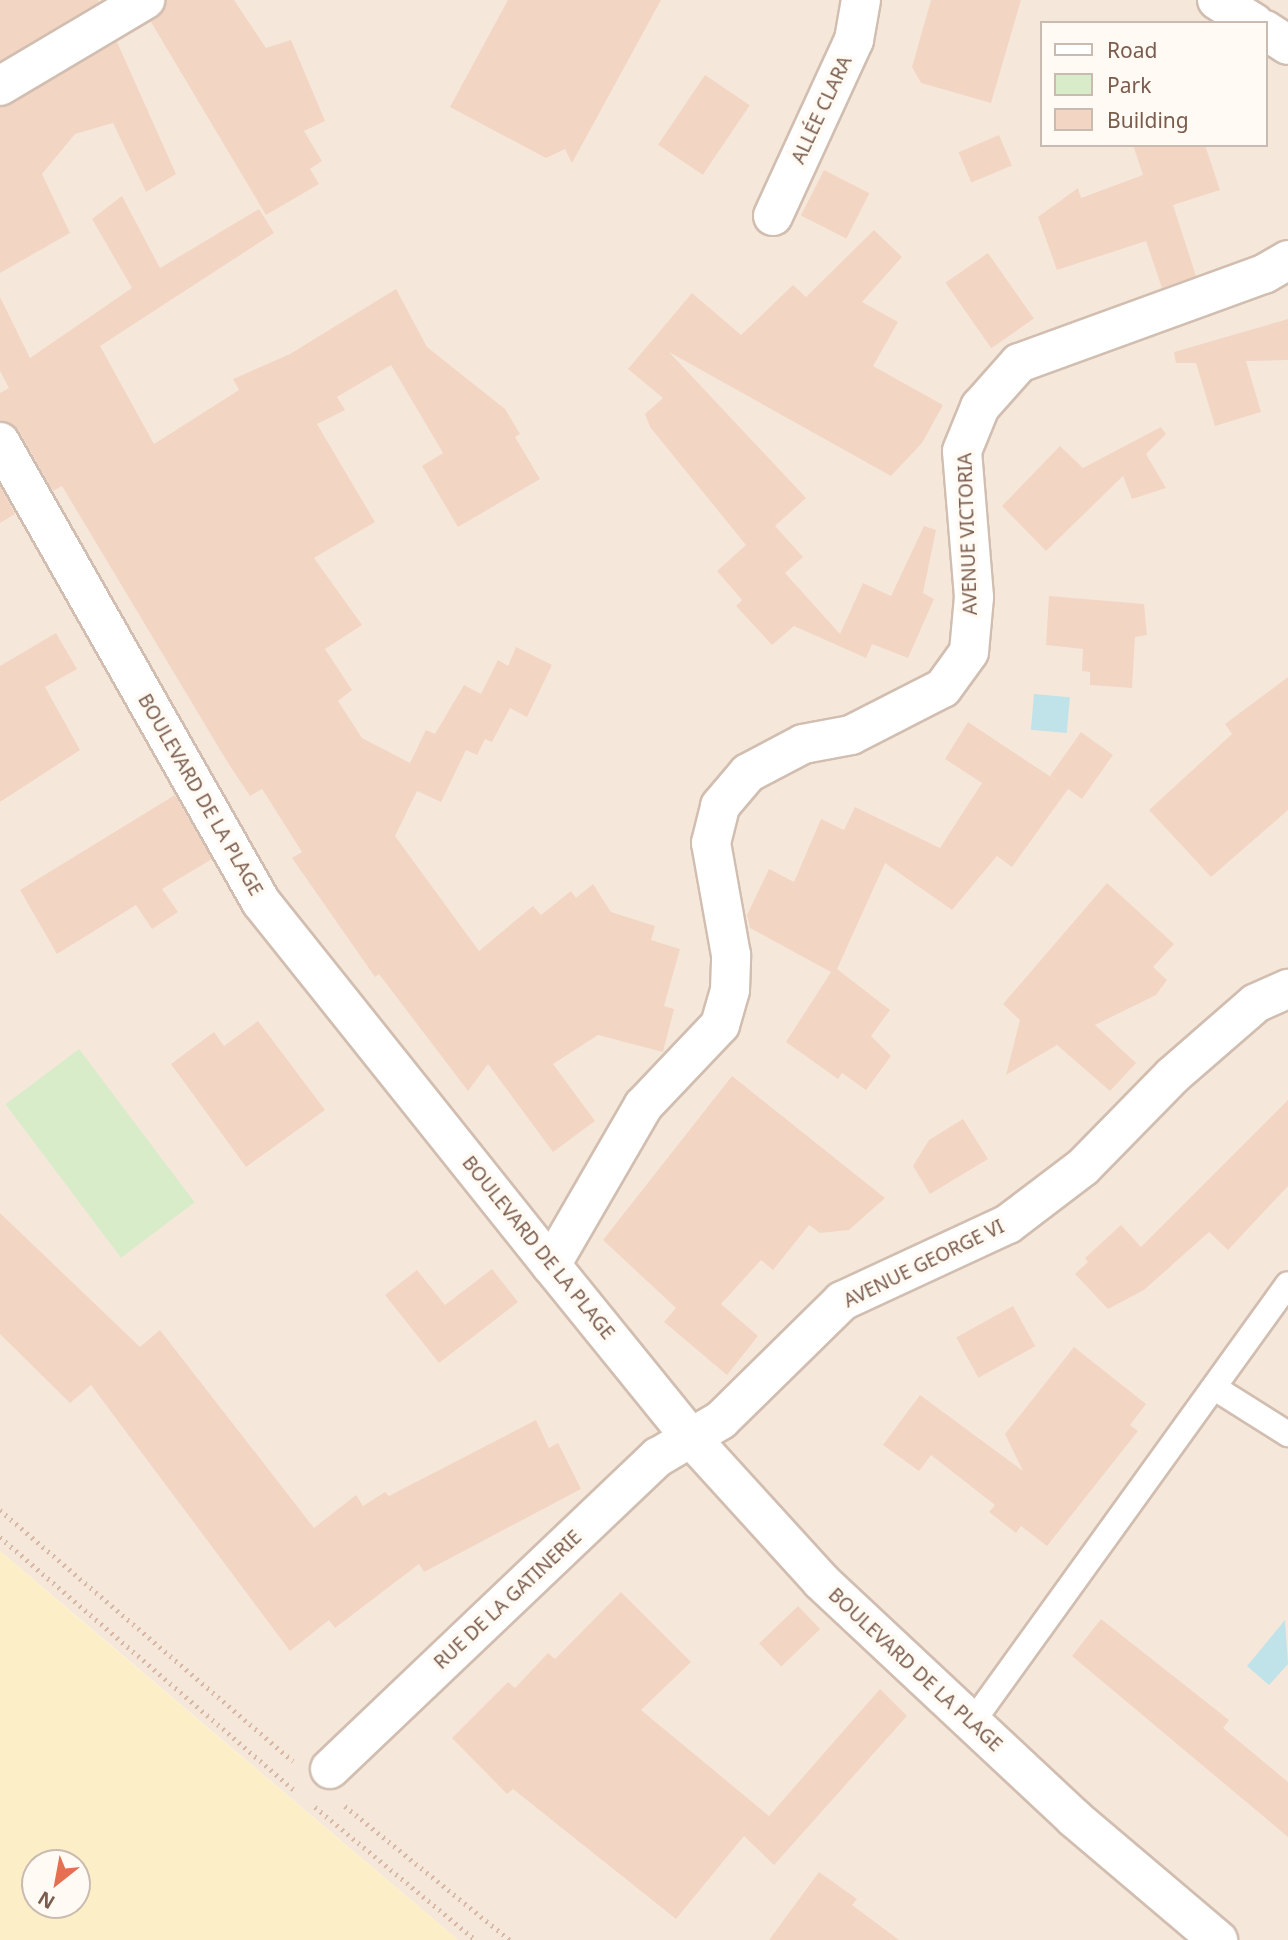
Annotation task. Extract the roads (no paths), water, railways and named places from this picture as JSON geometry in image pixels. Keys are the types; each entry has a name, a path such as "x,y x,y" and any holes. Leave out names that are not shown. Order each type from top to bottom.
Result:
{"street":[{"path":"0,86 145,0"},
{"name":"ALLÉE CLARA","path":"773,216 854,40 861,0"},
{"path":"1217,0 1251,21"},
{"path":"1267,31 1288,45"},
{"name":"AVENUE VICTORIA","path":"551,1265 643,1106 719,1025 730,990 731,955 711,843 720,806 748,773 803,744 851,735 943,688 969,652 974,597 962,452 980,407 1019,363 1264,274 1288,260"},
{"name":"BOULEVARD DE LA PLAGE","path":"0,442 261,902 691,1438 821,1581 971,1724 1218,1940"},
{"name":"AVENUE GEORGE VI","path":"691,1438 721,1420 842,1301 1008,1224 1083,1167 1172,1076 1256,1003 1288,989"},
{"name":"RUE DE LA GATINERIE","path":"321,1777 658,1457 691,1438"}],"lane":[{"path":"971,1724 1218,1390 1288,1283"},
{"path":"1218,1390 1288,1434"}],"water":[{"path":"1034,694 1070,697 1067,733 1031,730"},
{"path":"1285,1620 1288,1664 1269,1685 1247,1666"}]}
